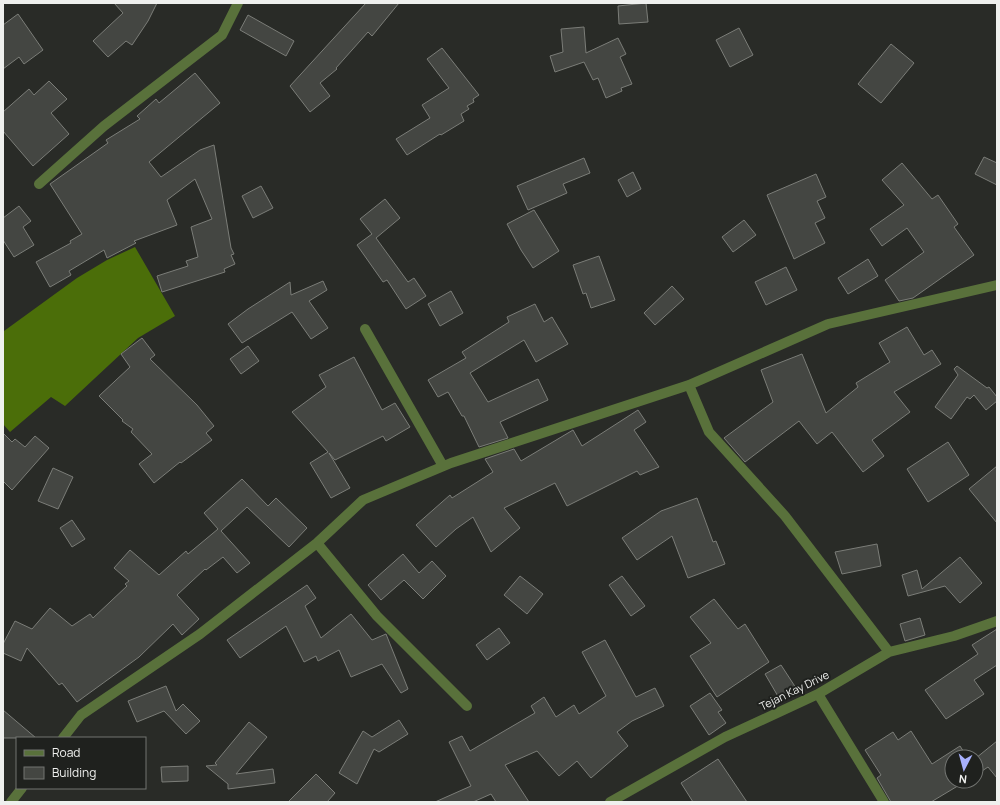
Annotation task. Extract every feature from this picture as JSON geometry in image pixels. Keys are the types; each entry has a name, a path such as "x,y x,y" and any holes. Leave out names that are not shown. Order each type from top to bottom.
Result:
{"street":[{"path":"38,184 104,126 222,35 238,3"},
{"path":"64,737 81,715 200,634 317,543 362,500 443,466 688,385 828,324 997,285"},
{"path":"366,329 443,466"},
{"path":"688,385 709,432 785,516 889,652"},
{"path":"317,543 377,616 467,706"},
{"name":"Tejan Kay Drive","path":"610,802 725,737 818,694 889,652 954,636 997,621"},
{"path":"818,694 884,802"},
{"path":"11,802 21,789"}],"green space":[{"path":"135,247 175,316 138,338 65,406 51,397 10,432 3,424 3,331 77,278 107,260"}],"building":[{"path":"114,3 157,3 148,21 132,45 126,41 108,57 93,41 123,13"},
{"path":"366,3 399,3 372,36 368,32 336,68 337,69 320,83 330,96 310,112 290,86"},
{"path":"646,3 648,22 619,24 618,6"},
{"path":"18,14 43,50 24,64 19,57 3,69 3,25"},
{"path":"248,15 294,41 286,56 240,30"},
{"path":"584,27 586,53 618,38 626,54 620,57 632,84 621,88 622,91 606,98 598,78 593,80 584,62 555,72 550,56 563,52 561,29"},
{"path":"739,28 753,55 730,67 716,40"},
{"path":"891,44 914,63 881,103 858,84"},
{"path":"442,48 479,95 473,99 474,102 467,106 469,109 461,114 464,121 407,155 396,139 430,118 422,105 449,88 427,59"},
{"path":"195,73 220,103 149,162 161,177 200,150 214,145 231,248 234,254 231,255 235,264 224,269 225,272 162,292 157,276 188,266 186,261 198,257 191,227 212,219 195,179 167,200 177,225 134,241 136,243 107,258 104,250 69,271 71,275 50,287 36,262 71,243 70,241 82,234 50,184 108,143 106,140 140,119 137,116 156,99 159,103"},
{"path":"49,81 67,99 51,113 69,134 33,166 3,131 3,112 29,89 34,95"},
{"path":"984,157 997,163 997,185 975,174"},
{"path":"584,158 590,173 563,184 567,193 528,210 517,186"},
{"path":"902,163 932,199 938,195 958,224 954,227 974,255 913,298 899,301 885,280 924,252 907,228 882,246 870,229 904,205 882,180"},
{"path":"633,172 641,189 627,197 618,180"},
{"path":"816,174 826,197 817,201 825,218 815,223 825,243 794,259 767,195"},
{"path":"261,186 273,208 253,218 242,196"},
{"path":"385,199 400,218 376,238 408,282 414,278 426,296 406,309 387,280 383,282 357,245 372,234 360,219"},
{"path":"19,206 31,221 23,227 34,245 14,257 3,240 3,218"},
{"path":"534,210 559,251 533,268 507,224"},
{"path":"744,220 756,235 733,252 722,237"},
{"path":"599,256 615,300 591,308 586,293 583,294 573,265"},
{"path":"868,259 878,276 848,294 838,278"},
{"path":"786,267 797,290 766,305 755,282"},
{"path":"323,281 327,290 309,301 328,328 311,339 292,312 242,343 228,324 248,309 290,282 291,295"},
{"path":"672,286 684,299 655,325 644,313"},
{"path":"451,291 463,313 440,326 428,304"},
{"path":"535,304 544,322 552,317 568,344 536,362 524,340 470,373 488,402 538,379 548,400 500,422 508,438 479,447 464,416 462,416 448,392 438,397 428,380 466,358 462,352 509,322 507,317"},
{"path":"907,327 924,355 932,350 941,364 894,392 910,412 872,440 884,456 863,472 832,432 817,444 799,421 745,462 724,438 773,402 761,370 802,354 826,413 858,387 856,383 890,362 879,343"},
{"path":"142,338 155,355 150,359 197,405 214,426 206,433 212,440 181,463 180,462 154,483 139,464 152,454 131,432 133,429 122,421 123,420 99,396 130,367 121,354"},
{"path":"248,346 259,361 241,374 230,359"},
{"path":"354,357 382,410 395,403 410,427 386,441 383,436 335,460 329,453 350,488 331,498 310,463 328,452 292,412 326,387 319,375"},
{"path":"957,366 987,388 989,387 997,397 997,401 986,410 974,395 970,399 967,397 951,419 935,407 958,375 954,369"},
{"path":"638,410 646,422 634,430 659,467 640,475 637,471 567,506 555,483 504,508 520,528 491,552 473,517 456,529 436,547 416,525 450,495 452,498 493,472 485,459 514,449 521,461 573,430 582,446"},
{"path":"3,433 12,442 15,439 25,447 35,436 49,448 12,490 3,481"},
{"path":"948,442 969,475 928,502 907,469"},
{"path":"997,466 997,523 969,489"},
{"path":"53,468 73,477 58,509 38,501"},
{"path":"242,479 268,506 276,498 307,528 289,547 247,507 221,531 250,563 237,573 223,557 206,570 205,569 177,595 199,619 182,635 173,624 139,657 77,702 62,683 59,685 27,648 21,661 3,653 3,644 15,621 32,629 50,608 72,626 90,614 93,618 127,586 125,584 129,581 114,568 130,550 159,575 186,551 188,554 218,529 204,513"},
{"path":"697,498 713,542 716,541 725,564 688,578 672,536 637,560 622,538 661,511"},
{"path":"72,520 85,539 72,547 60,528"},
{"path":"877,544 881,566 842,574 835,552"},
{"path":"403,554 419,573 432,561 446,576 423,599 404,580 381,600 368,585"},
{"path":"960,557 982,583 960,603 945,586 908,596 902,575 917,570 922,589"},
{"path":"520,576 543,594 527,614 504,595"},
{"path":"622,576 645,606 631,616 609,585"},
{"path":"307,585 316,598 305,606 321,638 351,614 372,640 386,634 408,689 401,693 382,664 351,677 339,650 318,661 316,656 304,662 286,626 240,658 227,640"},
{"path":"714,599 738,629 745,624 769,662 717,697 690,656 711,643 690,617"},
{"path":"920,618 925,635 905,641 900,624"},
{"path":"499,628 510,643 487,660 476,645"},
{"path":"997,629 997,665 974,680 984,694 946,719 925,690 978,654 972,645"},
{"path":"605,640 636,697 655,688 664,706 632,721 617,732 628,746 591,778 577,761 559,776 537,751 505,765 529,802 496,802 491,794 473,802 435,802 471,786 449,742 462,736 470,751 535,713 531,706 544,697 556,717 574,705 579,714 606,696 582,652"},
{"path":"781,665 796,688 779,698 765,674"},
{"path":"166,686 176,711 183,704 200,721 186,734 164,711 137,722 128,701"},
{"path":"710,693 722,710 718,712 726,723 709,735 690,706"},
{"path":"3,710 35,737 16,737 3,738"},
{"path":"399,720 408,734 379,752 374,749 357,784 339,773 363,731 372,737"},
{"path":"249,722 267,737 236,774 273,769 275,783 228,789 228,784 206,766 217,765 215,763"},
{"path":"911,731 932,764 944,756 944,789 953,789 931,802 891,802 877,778 881,775 865,750 893,732 898,740"},
{"path":"997,741 997,778 988,767 984,770 984,752"},
{"path":"718,759 747,802 693,802 681,783"},
{"path":"188,766 188,781 162,782 161,767"},
{"path":"316,774 335,793 327,802 288,802"}]}
